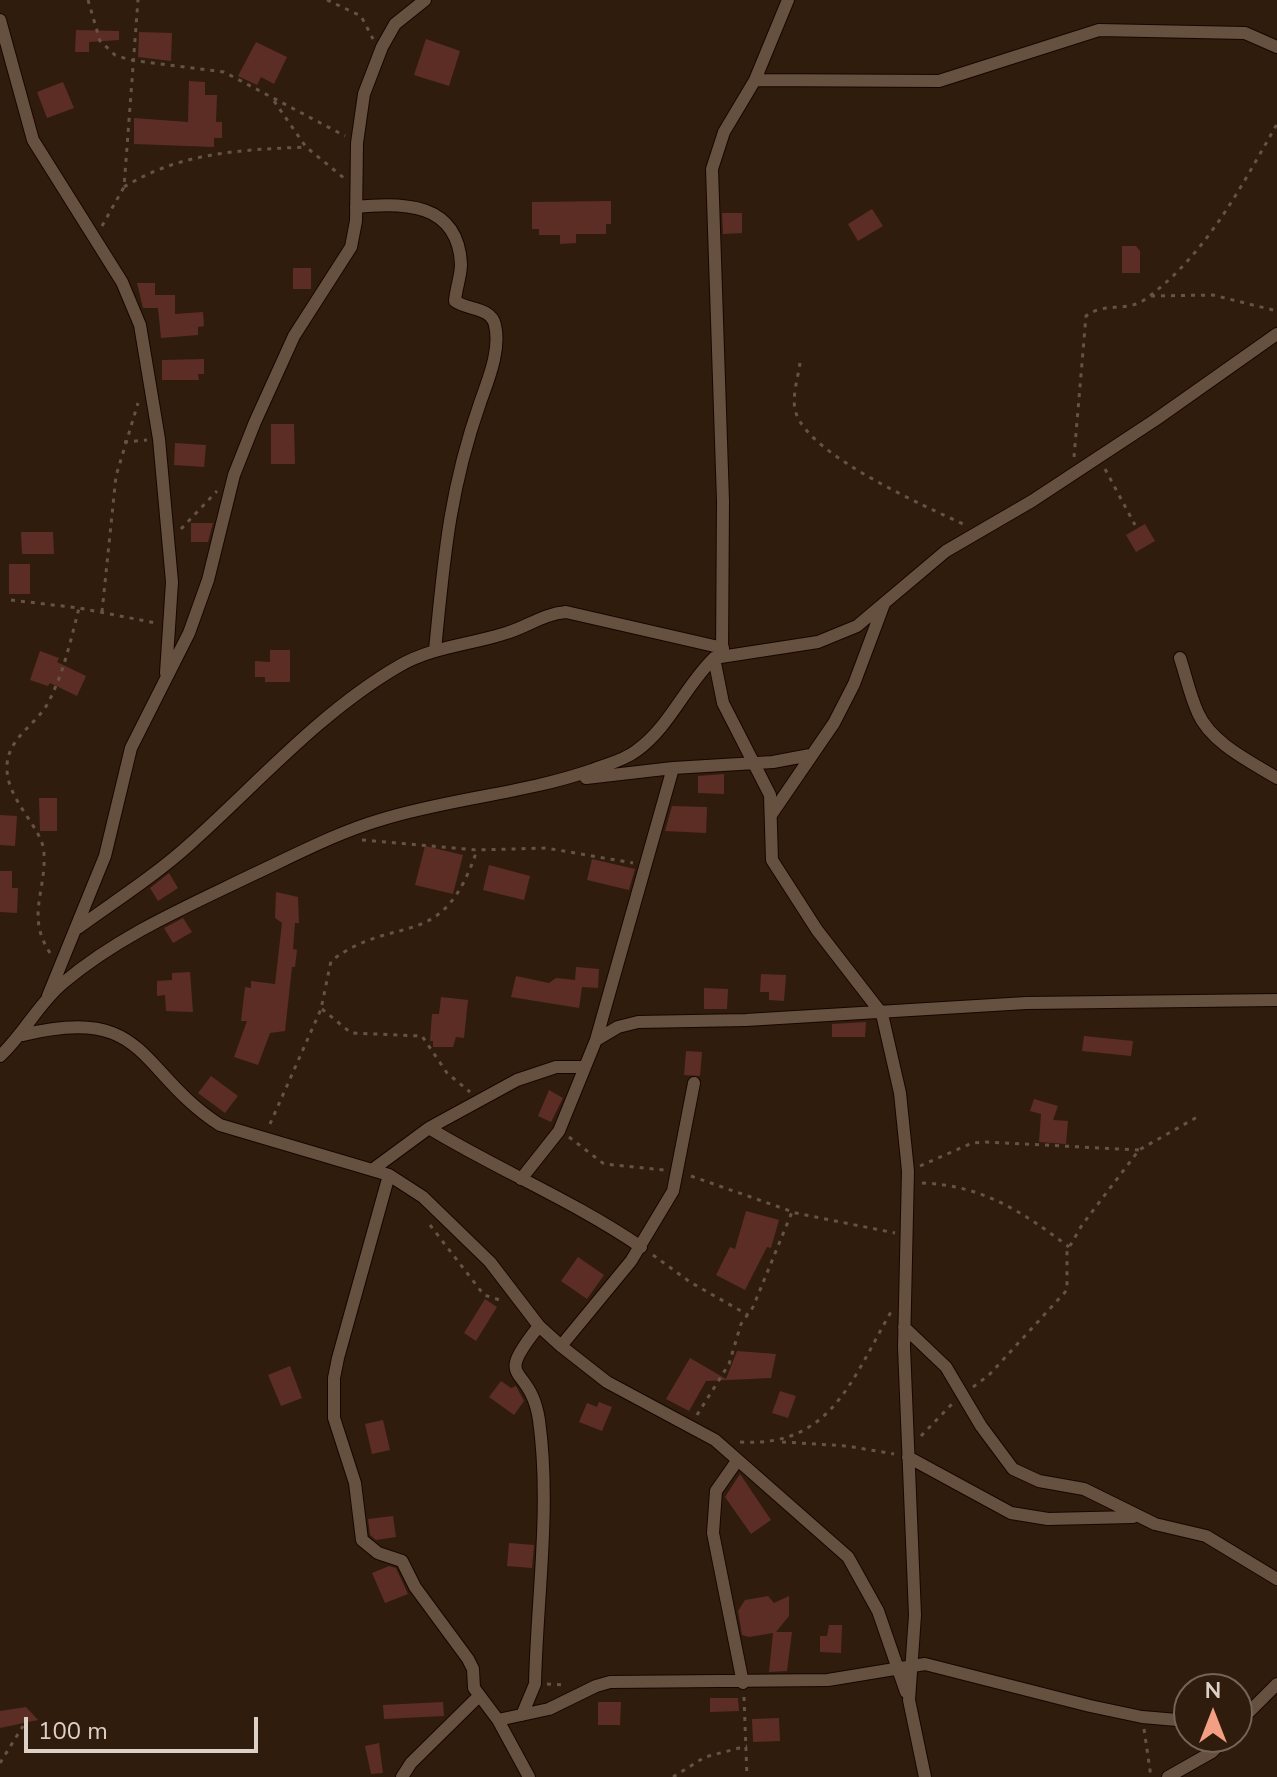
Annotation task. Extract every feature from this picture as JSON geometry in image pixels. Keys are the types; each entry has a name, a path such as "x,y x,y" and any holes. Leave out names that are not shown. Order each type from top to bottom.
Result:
{"street":[{"path":"0,1056 23,1035 47,999 78,928 105,856 131,748 189,633 208,580 234,475 294,336 351,247 356,207 357,143 364,94 382,47 395,24 425,0"},
{"path":"788,0 755,80 716,151 710,197 723,501 719,654 723,703 770,795 771,855 774,865 817,930 882,1014 900,1093 908,1177 904,1327 915,1615 905,1667 925,1777"},
{"path":"0,20 33,140 122,282 140,325 159,439 169,543 171,626 165,683"},
{"path":"755,80 939,81 1099,30 1245,33 1277,47"},
{"path":"356,207 404,204 421,208 442,220 454,238 461,265 455,301 489,315 495,326 494,356 452,497 444,542 435,650"},
{"path":"78,928 189,846 278,761 349,702 398,667 435,650 508,633 543,616 566,612 719,654 753,654 839,636 936,558 1155,420 1277,334"},
{"path":"771,815 834,723 854,684 885,602"},
{"path":"562,781 639,750 719,654"},
{"path":"1180,658 1198,716 1231,749 1277,778"},
{"path":"47,999 94,960 156,922 335,838 425,807 562,781 673,768 753,764 810,755"},
{"path":"521,1179 559,1131 596,1040 673,768"},
{"path":"596,1040 618,1027 638,1022 882,1014 1026,1003 1277,1000"},
{"path":"23,1035 69,1027 118,1035 136,1044 201,1113 220,1125 389,1175 423,1197 490,1262 539,1326 561,1346 607,1382 715,1440 848,1557 905,1667"},
{"path":"372,1170 429,1128 537,1072 585,1067"},
{"path":"561,1346 641,1247 667,1203 679,1172 694,1083"},
{"path":"429,1128 604,1221 641,1247"},
{"path":"389,1175 334,1378 334,1418 355,1483 362,1540 378,1553 402,1561 415,1587 468,1659 473,1669 473,1686 498,1720 529,1777"},
{"path":"522,1715 535,1684 543,1453 535,1399 516,1374 514,1363 517,1353 539,1326"},
{"path":"904,1327 946,1367 987,1436 1013,1469 1039,1481 1084,1489 1142,1518 1206,1536 1277,1579"},
{"path":"908,1454 1011,1513 1048,1519 1103,1516 1142,1518"},
{"path":"737,1461 716,1491 713,1533 743,1683"},
{"path":"498,1720 560,1705 610,1682 828,1680 905,1667 935,1666 1043,1696 1142,1717 1173,1720"},
{"path":"1253,1707 1277,1684"},
{"path":"402,1777 411,1763 479,1696"},
{"path":"1168,1777 1210,1753"}],"path":[{"path":"88,0 100,41 115,55 130,60 224,72 357,143"},
{"path":"97,240 124,187 131,110 130,60 138,0"},
{"path":"327,0 361,16 372,38 382,47"},
{"path":"272,98 306,147 356,188"},
{"path":"1073,473 1086,316 1103,308 1140,303 1184,264 1219,221 1277,124"},
{"path":"124,187 172,162 198,155 306,147"},
{"path":"1150,296 1182,298 1213,295 1277,311"},
{"path":"800,363 794,409 810,434 870,479 977,531"},
{"path":"102,612 113,499 124,442 149,382"},
{"path":"124,442 159,439"},
{"path":"1097,455 1135,525"},
{"path":"169,543 234,475"},
{"path":"11,600 79,608 171,626"},
{"path":"59,967 37,928 44,848 12,792 7,766 10,748 49,703 79,608"},
{"path":"335,838 477,850 546,848 647,865"},
{"path":"263,1139 321,1009 331,961 344,951 402,933 438,915 466,884 477,850"},
{"path":"321,1009 351,1033 422,1036 447,1073 483,1101"},
{"path":"715,1440 847,1446 908,1454 964,1394 989,1375 1067,1290 1069,1247 1139,1150 1199,1116"},
{"path":"559,1131 604,1164 679,1172 792,1212 905,1235"},
{"path":"908,1177 972,1143 1139,1150"},
{"path":"908,1177 987,1193 1031,1217 1069,1247"},
{"path":"690,1425 729,1364 792,1212"},
{"path":"424,1214 441,1242 484,1295 499,1300 518,1298"},
{"path":"641,1247 690,1282 748,1315"},
{"path":"779,1442 827,1415 858,1372 892,1310"},
{"path":"743,1683 747,1777"},
{"path":"1142,1717 1151,1777"},
{"path":"0,1763 23,1726"},
{"path":"673,1777 705,1757 747,1746"}],"building":[{"path":"76,30 119,31 119,40 89,42 89,52 75,52"},
{"path":"139,32 172,33 171,61 138,57"},
{"path":"426,39 460,51 449,86 414,75"},
{"path":"256,42 287,57 274,84 261,77 257,85 238,76"},
{"path":"189,81 205,82 205,95 217,95 216,122 222,122 222,138 214,138 214,147 134,144 134,118 188,122"},
{"path":"63,82 74,108 47,118 37,92"},
{"path":"611,201 611,224 606,224 606,234 576,234 576,243 560,244 560,235 539,235 539,229 532,229 532,202"},
{"path":"872,209 883,226 858,241 848,224"},
{"path":"722,213 742,213 742,233 723,234"},
{"path":"1122,246 1136,246 1140,251 1140,273 1122,273"},
{"path":"293,268 311,268 311,289 293,289"},
{"path":"137,283 155,283 155,295 175,295 175,314 203,312 204,326 198,327 198,335 161,338 158,308 143,308"},
{"path":"204,359 204,374 198,374 199,380 162,380 162,360"},
{"path":"271,424 294,424 295,464 271,464"},
{"path":"175,443 206,445 204,467 174,465"},
{"path":"191,523 213,523 208,542 191,542"},
{"path":"1145,524 1155,541 1136,552 1126,535"},
{"path":"21,532 53,532 54,554 22,554"},
{"path":"9,564 30,564 30,594 9,594"},
{"path":"270,650 290,650 290,682 265,682 265,677 255,677 255,661 270,662"},
{"path":"40,651 59,658 57,662 86,676 77,696 50,683 48,686 30,680"},
{"path":"724,774 724,794 698,793 698,776"},
{"path":"39,798 57,798 57,831 40,831"},
{"path":"672,806 707,807 706,833 665,831"},
{"path":"0,815 17,816 15,846 0,845"},
{"path":"425,846 463,855 453,894 415,885"},
{"path":"592,859 635,869 629,890 587,880"},
{"path":"489,865 530,876 524,900 483,890"},
{"path":"0,871 12,871 12,888 18,888 17,913 0,912"},
{"path":"169,873 178,888 158,901 150,888"},
{"path":"276,892 298,897 299,923 295,923 293,949 297,950 295,967 292,967 285,1031 270,1033 258,1065 234,1057 247,1021 241,1021 245,987 251,988 251,981 275,984 282,923 275,918"},
{"path":"183,918 192,932 173,943 164,928"},
{"path":"576,967 599,969 598,988 582,987 579,1008 511,997 516,976 549,983 556,978 575,980"},
{"path":"190,972 193,1012 166,1011 165,995 157,996 157,981 172,980 172,973"},
{"path":"761,974 786,975 784,1001 769,1000 769,992 760,992"},
{"path":"704,988 728,989 727,1009 704,1009"},
{"path":"441,997 468,1000 464,1038 456,1037 453,1047 433,1047 433,1041 430,1041 432,1014 439,1014"},
{"path":"866,1022 865,1037 832,1037 832,1024"},
{"path":"1084,1036 1133,1041 1131,1056 1082,1051"},
{"path":"686,1051 702,1052 700,1076 684,1075"},
{"path":"211,1076 238,1096 225,1113 198,1093"},
{"path":"549,1090 563,1098 551,1122 538,1116"},
{"path":"1034,1099 1058,1106 1053,1120 1068,1121 1066,1144 1039,1142 1041,1114 1030,1111"},
{"path":"746,1211 779,1220 771,1248 767,1247 745,1290 716,1275 730,1247 735,1249"},
{"path":"578,1257 604,1275 587,1299 561,1281"},
{"path":"485,1299 497,1307 476,1341 464,1333"},
{"path":"737,1351 776,1354 771,1378 706,1381 689,1411 666,1399 690,1358 726,1379"},
{"path":"290,1366 302,1398 281,1406 268,1375"},
{"path":"501,1381 511,1388 516,1386 524,1401 514,1415 489,1397"},
{"path":"780,1391 796,1396 788,1418 772,1413"},
{"path":"599,1402 612,1407 602,1431 579,1422 587,1403 597,1407"},
{"path":"383,1420 390,1450 372,1454 365,1424"},
{"path":"740,1474 771,1520 751,1534 725,1497"},
{"path":"393,1516 396,1537 376,1540 370,1535 368,1519"},
{"path":"509,1543 534,1545 532,1568 507,1566"},
{"path":"389,1566 396,1568 408,1594 385,1603 372,1573"},
{"path":"768,1596 774,1603 789,1596 789,1616 776,1632 792,1632 787,1671 769,1672 773,1633 749,1637 742,1635 738,1611 745,1600"},
{"path":"829,1625 842,1625 841,1653 820,1652 820,1636 827,1636"},
{"path":"710,1698 738,1698 739,1711 710,1712"},
{"path":"443,1702 444,1716 384,1719 383,1705"},
{"path":"598,1702 621,1702 620,1725 598,1725"},
{"path":"26,1707 38,1720 0,1728 0,1711"},
{"path":"779,1718 780,1741 753,1742 752,1719"},
{"path":"379,1743 383,1773 371,1774 365,1746"}]}
